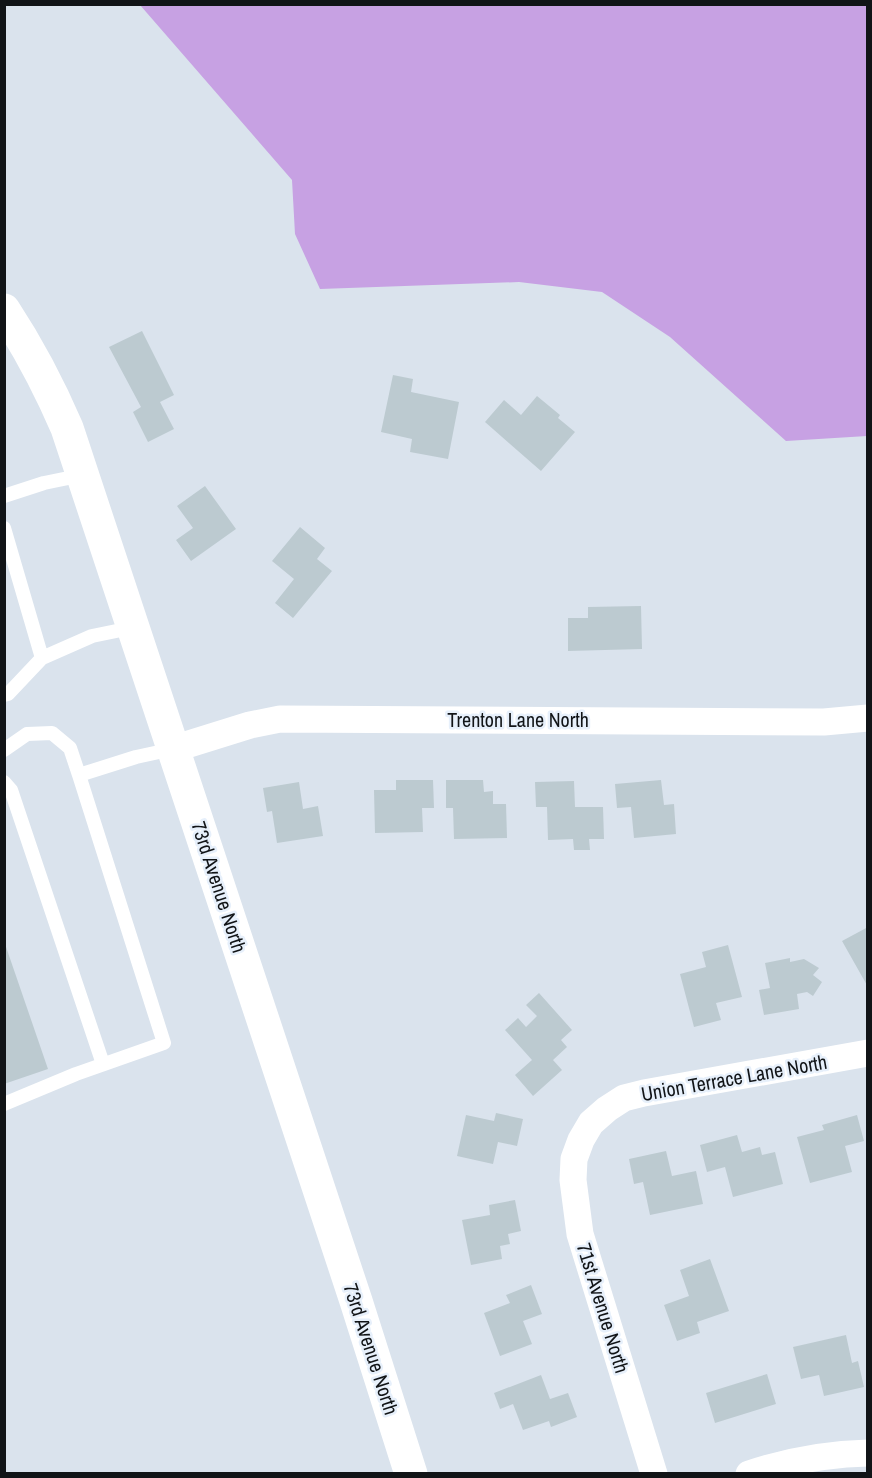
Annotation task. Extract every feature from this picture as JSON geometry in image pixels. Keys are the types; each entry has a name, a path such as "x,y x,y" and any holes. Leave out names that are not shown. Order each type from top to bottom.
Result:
{"street":[{"name":"73rd Avenue North","path":"4,310 47,382 67,428 411,1473"},
{"name":"Trenton Lane North","path":"173,749 250,725 280,719 824,722 867,718"},
{"name":"Union Terrace Lane North","path":"581,1140 591,1123 607,1108 624,1098 867,1053"},
{"name":"71st Avenue North","path":"581,1140 574,1159 573,1180 580,1234 654,1473"},
{"path":"749,1473 785,1462 837,1454 867,1453"}],"lane":[{"path":"4,496 44,483 83,475"},
{"path":"4,528 42,658"},
{"path":"4,695 8,694 42,658 92,636 131,628"},
{"path":"4,750 27,734 52,733 70,748 164,1043 103,1064 4,1104"},
{"path":"79,775 136,757 173,749"},
{"path":"4,782 11,790 103,1064"}],"shaded area":[{"path":"140,5 867,5 867,436 786,441 670,337 602,292 519,282 320,289 295,234 292,180"}],"building":[{"path":"142,331 174,395 160,402 174,429 148,442 133,412 141,407 109,347"},
{"path":"393,375 413,379 411,392 459,402 448,459 410,452 412,439 381,432"},
{"path":"537,396 560,415 558,418 575,432 541,471 485,422 504,400 521,415"},
{"path":"205,486 236,529 191,561 176,540 193,528 177,506"},
{"path":"300,527 325,548 317,559 332,571 293,618 275,603 294,579 272,561"},
{"path":"641,606 642,649 568,651 568,618 588,618 588,607"},
{"path":"396,780 433,780 434,808 422,808 423,832 375,833 374,790 396,790"},
{"path":"446,780 483,780 484,792 493,791 493,804 506,804 507,838 454,839 453,808 446,808"},
{"path":"661,780 664,805 674,804 676,834 634,838 631,807 617,808 615,784"},
{"path":"574,781 575,807 603,807 604,839 589,839 590,850 574,850 573,839 548,840 547,807 536,807 535,782"},
{"path":"299,782 303,809 318,806 323,836 277,843 272,811 267,812 263,788"},
{"path":"868,927 868,987 842,941"},
{"path":"4,941 48,1069 4,1084"},
{"path":"728,945 742,997 716,1003 721,1020 694,1027 680,974 706,967 702,952"},
{"path":"790,958 790,962 804,959 819,968 813,975 822,982 813,996 807,992 797,994 799,1009 764,1015 759,990 770,988 765,963"},
{"path":"539,993 572,1030 561,1040 567,1047 553,1060 562,1070 533,1096 515,1075 532,1060 505,1030 518,1018 526,1027 537,1016 526,1005"},
{"path":"496,1113 523,1119 517,1146 498,1142 493,1164 457,1156 466,1115 494,1121"},
{"path":"857,1115 864,1141 845,1146 852,1172 810,1183 797,1137 824,1130 822,1125"},
{"path":"737,1135 742,1152 760,1147 762,1155 775,1152 783,1184 733,1197 725,1167 707,1172 700,1145"},
{"path":"666,1151 672,1176 696,1171 703,1204 650,1215 643,1182 634,1184 629,1159"},
{"path":"515,1200 521,1231 508,1234 510,1244 500,1246 502,1259 471,1265 462,1220 490,1215 489,1205"},
{"path":"710,1259 729,1311 697,1322 700,1333 677,1341 664,1305 689,1296 680,1270"},
{"path":"531,1285 542,1314 523,1321 532,1344 500,1356 484,1313 510,1303 506,1295"},
{"path":"846,1335 852,1363 858,1361 864,1387 824,1396 819,1375 801,1379 793,1347"},
{"path":"767,1374 776,1404 715,1423 706,1393"},
{"path":"541,1375 550,1399 568,1393 577,1417 551,1427 549,1421 523,1430 513,1404 500,1409 494,1393"}]}
